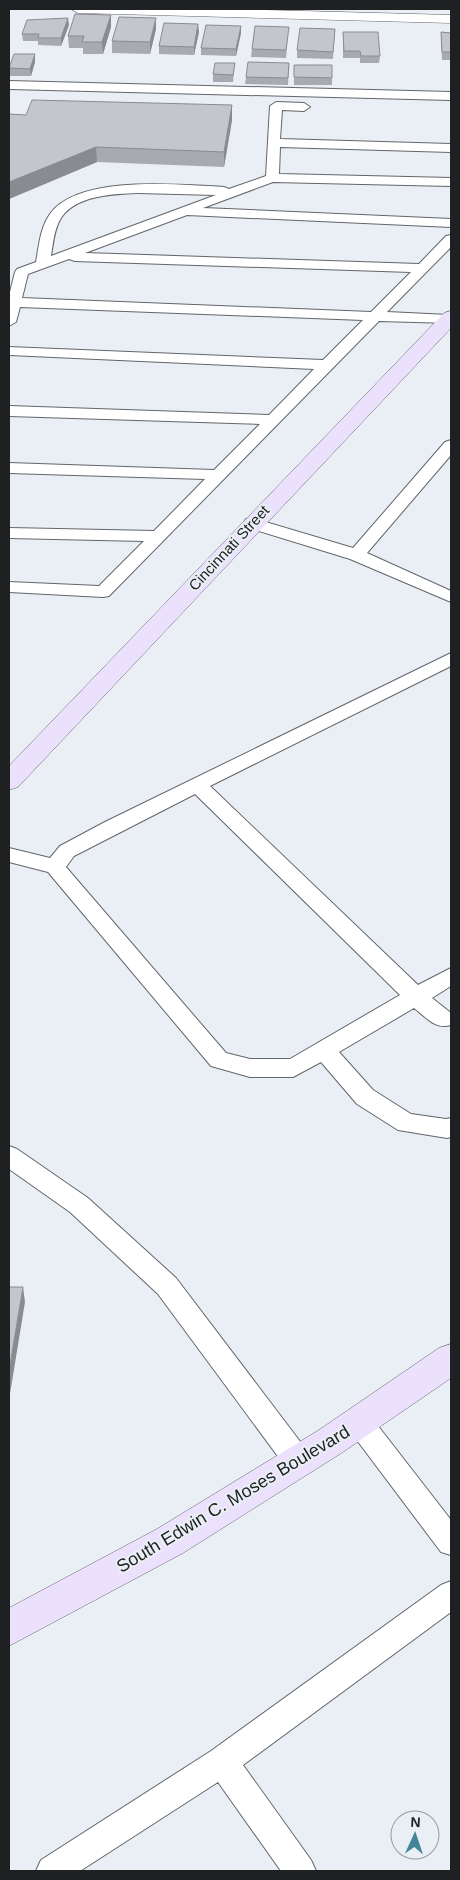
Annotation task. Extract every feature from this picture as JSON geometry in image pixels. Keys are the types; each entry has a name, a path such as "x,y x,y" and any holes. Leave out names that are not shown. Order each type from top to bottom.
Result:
{"street":[{"path":"78,9 392,13 451,18"},
{"name":"Cincinnati Street","path":"9,781 252,523 450,318"},
{"name":"South Edwin C. Moses Boulevard","path":"9,1628 170,1541 298,1462 451,1360"}],"lane":[{"path":"9,85 451,96"},
{"path":"272,178 276,106 315,107"},
{"path":"274,143 451,148"},
{"path":"9,322 22,272 272,178 451,182"},
{"path":"42,265 52,221 59,211 72,202 115,190 234,192"},
{"path":"182,212 451,223"},
{"path":"9,587 103,592 451,239"},
{"path":"64,256 423,268"},
{"path":"14,302 450,318"},
{"path":"9,351 328,365"},
{"path":"9,411 273,420"},
{"path":"356,554 451,445"},
{"path":"9,468 218,476"},
{"path":"252,523 356,554 451,597"},
{"path":"9,533 157,536"},
{"path":"55,867 67,851 451,660"},
{"path":"197,785 416,997 443,1019"},
{"path":"9,855 55,867 219,1060 250,1068 293,1068 451,976"},
{"path":"324,1050 365,1097 398,1118 406,1122 447,1129 451,1126"},
{"path":"9,1156 79,1205 167,1286 298,1462"},
{"path":"359,1422 451,1542"},
{"path":"61,1869 222,1762 451,1595"},
{"path":"222,1762 300,1871"}],"building":[{"path":"75,14 111,15 102,42 82,42 84,36 68,36"},
{"path":"119,17 156,18 150,42 112,41"},
{"path":"68,18 61,38 38,38 39,34 22,34 27,20"},
{"path":"164,23 198,24 194,47 159,46"},
{"path":"206,25 241,26 236,49 201,48"},
{"path":"255,26 289,27 286,50 252,49"},
{"path":"300,28 335,29 333,52 297,50"},
{"path":"343,32 378,32 380,56 361,56 360,51 344,51"},
{"path":"441,32 451,33 451,52 442,52"},
{"path":"14,54 35,54 30,69 9,68"},
{"path":"248,62 289,63 288,78 246,77"},
{"path":"215,63 235,63 233,75 213,74"},
{"path":"294,65 332,65 332,78 294,77"},
{"path":"32,100 232,105 224,152 96,147 9,182 9,114 26,115"},
{"path":"9,1287 23,1287 9,1371"}]}
